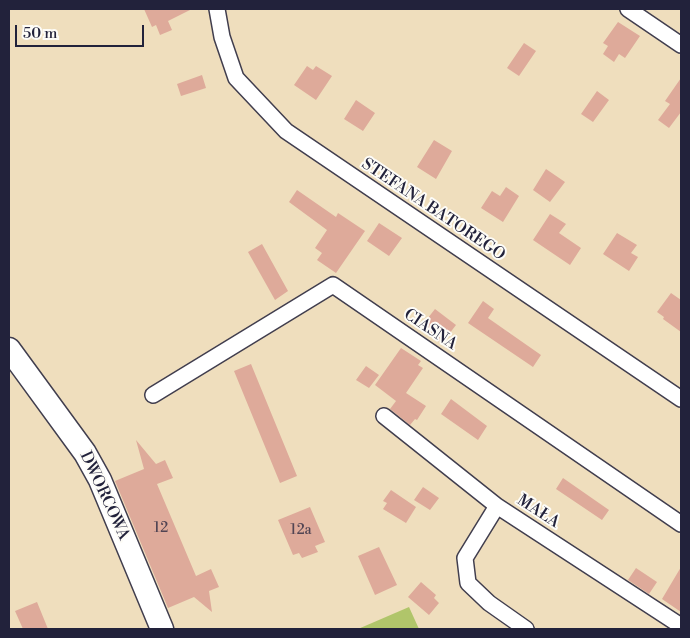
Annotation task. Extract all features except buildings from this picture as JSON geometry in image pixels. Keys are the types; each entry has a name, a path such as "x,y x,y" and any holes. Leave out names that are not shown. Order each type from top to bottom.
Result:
{"street":[{"name":"STEFANA BATOREGO","path":"217,9 222,37 236,78 286,131 681,398"},
{"path":"628,9 681,45"},
{"name":"CIASNA","path":"153,395 333,285 681,524"},
{"name":"DWORCOWA","path":"9,349 86,453 100,480 162,629"},
{"name":"MAŁA","path":"384,416 497,506 681,626"},
{"path":"497,506 465,558 468,583 489,604 526,629"}],"green space":[{"path":"409,607 419,629 358,629"}]}
